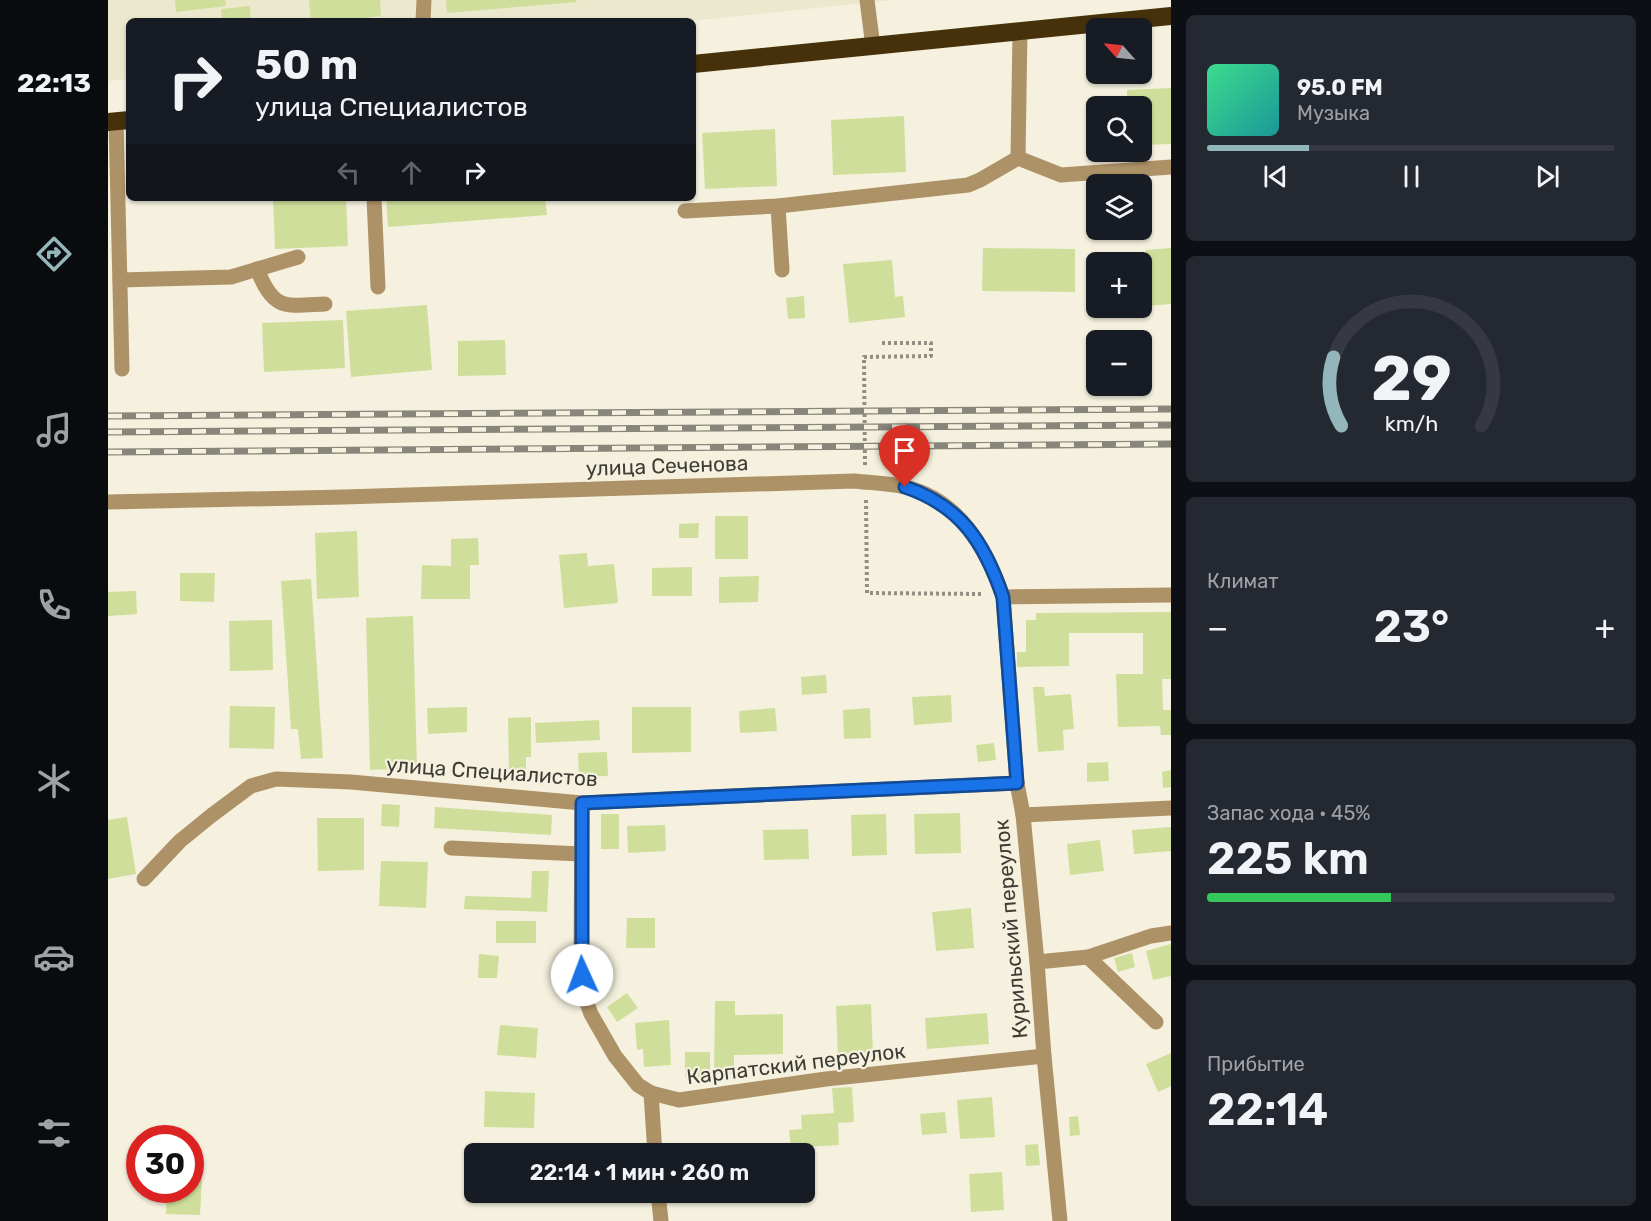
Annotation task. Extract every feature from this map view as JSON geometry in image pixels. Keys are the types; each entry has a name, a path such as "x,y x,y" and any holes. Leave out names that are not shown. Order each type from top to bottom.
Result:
{"highway":[{"path":"696,64 1171,16"}],"street":[{"path":"423,18 424,0"},
{"path":"867,0 873,47"},
{"path":"1018,158 1020,31"},
{"path":"118,121 122,369"},
{"path":"1018,158 1061,175 1171,167"},
{"path":"685,211 778,206 968,185 1018,158"},
{"path":"374,201 378,286"},
{"path":"778,206 782,270"},
{"path":"120,280 231,277 298,257"},
{"path":"257,269 265,290 273,299 283,304 325,304"},
{"name":"улица Сеченова","path":"108,502 356,497 854,481 905,487 923,493 948,507 979,542 993,569 1003,597"},
{"path":"1003,597 1171,595"},
{"name":"Курильский переулок","path":"1003,597 1017,783 1023,815 1060,1221"},
{"name":"улица Специалистов","path":"144,879 180,841 212,815 251,786 276,778 351,782 582,803 1017,783"},
{"path":"582,803 580,958 583,992 591,1014 615,1056 638,1085 651,1094 654,1143"},
{"path":"1023,815 1171,808"},
{"path":"451,848 581,854"},
{"path":"1037,962 1088,957 1152,936 1171,933"},
{"path":"1088,957 1156,1022"},
{"name":"Карпатский переулок","path":"651,1094 679,1100 826,1079 1044,1056"},
{"path":"659,1203 661,1221"}],"path":[{"path":"865,469 864,357 931,356 932,343 879,343"},
{"path":"866,492 867,593 971,592"}],"shaded area":[{"path":"108,0 894,0 696,20 696,18 126,18 126,79 108,81"}],"building":[{"path":"175,0 225,0 226,6 176,12"},
{"path":"309,0 380,0 381,16 311,18"},
{"path":"446,0 576,0 577,2 447,13"},
{"path":"250,6 251,18 222,18 221,9"},
{"path":"1171,88 1171,144 1152,145 1152,96 1127,96 1127,90"},
{"path":"904,116 906,172 833,175 831,120"},
{"path":"775,129 777,186 705,189 702,133"},
{"path":"273,201 346,201 348,246 275,249"},
{"path":"386,201 545,201 547,215 388,227"},
{"path":"983,248 1075,249 1075,292 982,291"},
{"path":"1171,248 1171,304 1152,306 1152,252 1146,252 1146,250"},
{"path":"892,260 895,297 903,296 905,317 849,323 843,264"},
{"path":"804,296 805,318 788,319 786,298"},
{"path":"427,305 432,370 351,377 346,311"},
{"path":"343,320 345,368 264,372 262,323"},
{"path":"505,340 506,375 458,376 458,341"},
{"path":"715,516 748,516 748,559 715,559"},
{"path":"699,523 698,538 679,538 679,524"},
{"path":"357,531 359,597 317,599 315,533"},
{"path":"478,538 479,565 470,565 470,599 421,599 422,565 451,566 451,539"},
{"path":"587,553 588,566 614,564 618,603 564,608 559,555"},
{"path":"692,567 692,596 652,596 652,568"},
{"path":"180,573 215,573 214,602 180,601"},
{"path":"759,576 758,602 719,603 719,577"},
{"path":"311,579 323,758 301,759 298,729 291,729 281,581"},
{"path":"136,591 137,614 108,616 108,592"},
{"path":"1171,612 1171,679 1162,679 1163,710 1171,710 1171,735 1161,735 1160,726 1118,727 1116,674 1143,674 1143,633 1069,633 1069,666 1017,667 1017,652 1026,652 1026,620 1036,620 1036,613"},
{"path":"413,616 417,768 370,770 366,618"},
{"path":"272,620 273,670 230,671 229,621"},
{"path":"826,675 827,693 802,695 801,677"},
{"path":"1033,687 1044,687 1045,696 1071,694 1074,729 1063,730 1064,750 1038,752"},
{"path":"951,695 952,722 914,725 912,697"},
{"path":"230,706 275,707 274,749 229,748"},
{"path":"467,707 467,732 428,734 427,708"},
{"path":"632,707 691,707 691,752 632,753"},
{"path":"775,708 777,731 740,733 739,711"},
{"path":"870,708 871,738 844,739 843,710"},
{"path":"531,717 531,757 526,757 526,771 509,772 508,718"},
{"path":"599,720 600,740 536,743 535,723"},
{"path":"994,743 996,760 978,762 976,745"},
{"path":"607,752 608,776 579,777 578,753"},
{"path":"1108,762 1109,781 1087,782 1087,763"},
{"path":"1171,770 1171,787 1163,788 1162,772"},
{"path":"382,804 400,805 399,827 381,826"},
{"path":"435,807 552,815 551,835 434,828"},
{"path":"960,813 961,853 915,854 914,814"},
{"path":"601,814 619,814 619,849 601,849"},
{"path":"886,814 887,855 852,856 851,815"},
{"path":"127,817 136,874 108,879 108,820"},
{"path":"317,818 364,818 364,870 318,871"},
{"path":"665,825 666,851 628,853 627,826"},
{"path":"1171,827 1171,851 1134,854 1132,830"},
{"path":"808,829 809,859 764,860 763,830"},
{"path":"1100,840 1104,871 1070,875 1067,844"},
{"path":"381,861 428,862 426,908 379,906"},
{"path":"532,871 549,871 547,912 464,909 465,896 531,898"},
{"path":"971,908 974,948 936,951 932,912"},
{"path":"627,918 655,918 655,948 626,948"},
{"path":"496,921 536,921 536,943 496,943"},
{"path":"1171,944 1171,976 1153,980 1146,951"},
{"path":"1132,953 1135,967 1118,972 1114,958"},
{"path":"479,954 499,956 497,978 478,978"},
{"path":"627,993 638,1008 617,1022 607,1007"},
{"path":"715,1001 735,1001 735,1015 783,1014 783,1054 734,1055 734,1074 714,1074"},
{"path":"871,1004 873,1054 838,1056 836,1006"},
{"path":"987,1013 989,1044 927,1049 925,1018"},
{"path":"669,1020 671,1065 644,1067 643,1049 637,1050 635,1023"},
{"path":"500,1025 538,1028 536,1058 497,1055"},
{"path":"685,1052 710,1052 710,1077 685,1077"},
{"path":"1171,1053 1171,1086 1158,1092 1146,1064"},
{"path":"852,1087 854,1122 838,1123 839,1145 815,1146 815,1143 790,1143 789,1130 802,1129 801,1115 834,1113 832,1088"},
{"path":"485,1091 535,1093 534,1128 484,1127"},
{"path":"992,1097 995,1137 960,1139 957,1100"},
{"path":"945,1112 947,1133 922,1135 920,1114"},
{"path":"1078,1116 1080,1135 1070,1136 1069,1117"},
{"path":"1038,1144 1040,1165 1026,1166 1025,1145"},
{"path":"1002,1172 1004,1210 971,1212 969,1174"},
{"path":"166,1203 201,1203 200,1215 166,1214"}],"railway":[{"path":"108,416 1171,409"},
{"path":"108,432 1171,425"},
{"path":"108,452 1171,444"}],"route":[{"path":"582,975 580,958 582,803 1017,783 1003,597 993,569 979,542 948,507 923,493 905,487"}]}
